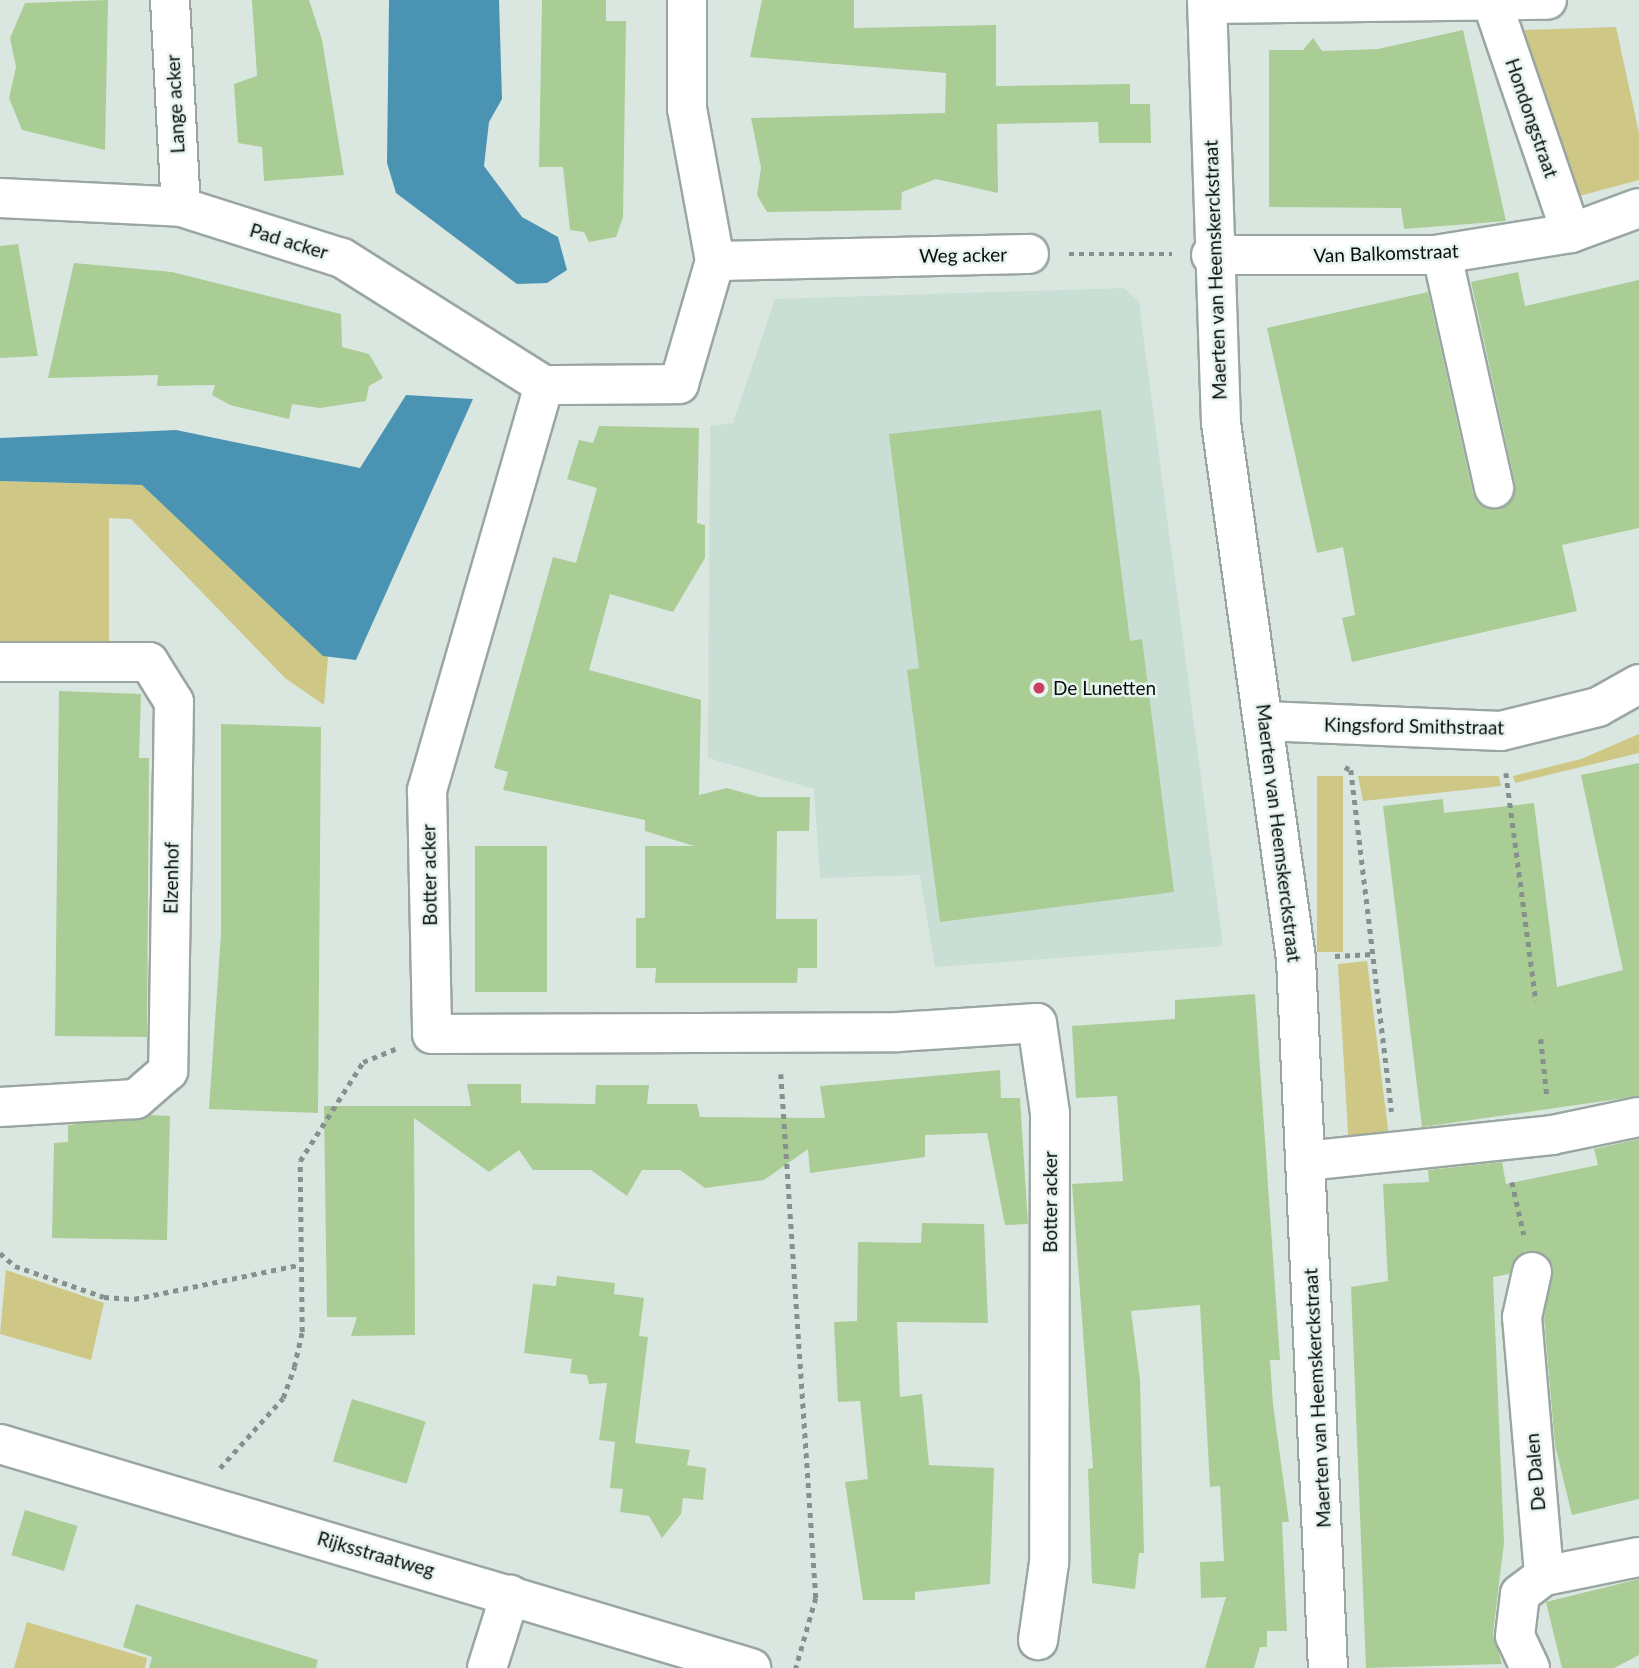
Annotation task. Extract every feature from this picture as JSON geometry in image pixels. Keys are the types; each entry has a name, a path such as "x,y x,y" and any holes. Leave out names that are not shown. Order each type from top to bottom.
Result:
{"street":[{"name":"Lange acker","path":"170,0 181,207"},
{"path":"544,386 679,384 715,261 688,109 687,0"},
{"path":"1208,2 1547,0"},
{"name":"Maerten van Heemskerckstraat","path":"1208,2 1211,255 1221,423 1296,959 1328,1668"},
{"name":"Hondongstraat","path":"1492,2 1571,233"},
{"name":"Pad acker","path":"0,198 181,207 342,258 544,386"},
{"name":"Van Balkomstraat","path":"1211,255 1442,255 1571,233 1639,208"},
{"name":"Weg acker","path":"715,261 1029,254"},
{"path":"1442,255 1494,488"},
{"name":"Botter acker","path":"544,386 427,790 432,1034 778,1032 1037,1023 1050,1112 1049,1563 1038,1640"},
{"name":"Elzenhof","path":"0,662 149,663 174,702 168,1071 136,1099 0,1107"},
{"name":"Kingsford Smithstraat","path":"1264,721 1501,731 1598,707 1639,684"},
{"path":"1306,1161 1552,1135 1639,1117"},
{"name":"De Dalen","path":"1532,1272 1522,1317 1544,1576"},
{"name":"Rijksstraatweg","path":"0,1444 751,1668"},
{"path":"1530,1668 1515,1636 1520,1594 1544,1576 1639,1557"},
{"path":"487,1668 510,1595"}],"path":[{"name":"Weg acker","path":"1029,254 1211,255"},
{"path":"1501,731 1536,1001"},
{"path":"1340,764 1351,770 1397,1152"},
{"path":"778,1032 816,1598 796,1668"},
{"path":"192,1500 283,1398 302,1332 298,1265 300,1161 312,1135 363,1062 432,1034"},
{"path":"1541,1039 1552,1135"},
{"path":"1502,1140 1532,1272"},
{"path":"0,1253 15,1266 104,1297 134,1299 298,1265"}],"shaded area":[{"path":"1616,27 1639,133 1639,180 1568,199 1522,30"},
{"path":"1124,288 1139,302 1223,946 935,967 920,875 820,878 814,789 708,758 710,426 733,423 775,299"},
{"path":"0,481 142,485 328,657 324,705 285,678 131,519 109,518 109,647 0,646"},
{"path":"1639,734 1639,753 1515,783 1513,776 1581,759"},
{"path":"1317,776 1343,776 1343,952 1317,952"},
{"path":"1358,776 1499,776 1501,786 1363,801"},
{"path":"1367,961 1390,1145 1349,1150 1338,964"},
{"path":"6,1270 104,1303 91,1360 0,1334"},
{"path":"27,1622 147,1658 145,1668 14,1668"}],"water":[{"path":"389,0 499,0 502,99 489,122 484,166 522,217 558,237 567,270 547,283 517,284 396,193 387,163"},
{"path":"406,395 473,399 356,660 323,656 142,485 0,481 0,438 176,430 360,468"}],"building":[{"path":"108,0 105,150 22,130 9,98 16,67 10,38 25,3"},
{"path":"252,0 309,0 322,40 344,175 264,181 262,147 238,143 234,84 257,76"},
{"path":"542,0 606,0 606,21 626,21 623,217 616,237 589,242 584,232 570,230 563,167 539,167"},
{"path":"762,0 854,0 854,28 996,25 996,86 1130,84 1130,104 1150,104 1151,143 1099,143 1098,122 997,124 998,193 936,179 902,192 901,210 767,212 757,195 761,168 751,118 945,113 946,73 750,57"},
{"path":"1463,30 1506,221 1404,229 1401,208 1269,207 1269,50 1303,50 1313,38 1322,51 1378,49"},
{"path":"18,244 38,356 0,358 0,246"},
{"path":"74,263 172,272 341,314 342,347 369,354 383,378 369,386 366,401 320,408 292,404 289,419 230,405 212,395 215,385 157,386 158,375 48,378"},
{"path":"1518,272 1525,306 1639,280 1639,528 1562,545 1577,611 1352,662 1342,618 1355,615 1343,547 1317,553 1267,328 1428,292 1473,493 1478,503 1498,509 1509,504 1515,483 1471,282"},
{"path":"1101,410 1130,641 1142,639 1174,892 940,922 907,670 919,668 889,434"},
{"path":"599,426 699,428 697,523 705,525 705,558 673,612 610,594 589,670 701,700 699,795 727,788 759,797 810,797 809,831 777,831 776,919 817,919 817,968 798,968 797,983 655,983 656,968 636,968 636,918 645,918 645,846 694,846 645,831 645,820 503,790 508,772 494,768 553,557 576,563 597,488 567,479 579,440 593,443"},
{"path":"59,691 141,694 139,758 149,758 147,1037 55,1036"},
{"path":"221,724 321,727 318,1113 209,1109 221,934"},
{"path":"1639,763 1639,1096 1422,1127 1383,806 1443,799 1444,813 1534,803 1557,987 1623,970 1581,775"},
{"path":"475,846 547,846 547,992 475,992"},
{"path":"1255,994 1280,1360 1270,1360 1273,1404 1289,1522 1282,1522 1287,1631 1267,1631 1267,1647 1260,1647 1254,1668 1205,1668 1226,1597 1201,1598 1200,1562 1224,1561 1220,1486 1210,1487 1200,1305 1131,1311 1140,1380 1144,1553 1139,1553 1135,1589 1092,1583 1088,1469 1093,1468 1072,1184 1123,1181 1117,1096 1076,1098 1072,1026 1175,1019 1175,1000"},
{"path":"1000,1070 1001,1098 1020,1098 1028,1224 1005,1225 987,1133 925,1135 925,1157 810,1173 808,1149 764,1180 705,1188 680,1170 642,1170 627,1196 591,1170 533,1170 519,1150 489,1172 414,1118 415,1335 351,1336 357,1317 327,1317 324,1106 471,1106 467,1084 521,1084 521,1103 595,1104 596,1085 649,1085 647,1104 697,1104 700,1117 825,1118 820,1086"},
{"path":"150,1115 170,1116 167,1240 52,1238 54,1143 68,1142 68,1125"},
{"path":"1639,1139 1639,1499 1572,1515 1555,1445 1544,1318 1553,1266 1546,1255 1525,1251 1509,1274 1493,1277 1504,1543 1493,1633 1502,1664 1366,1668 1351,1287 1388,1281 1383,1184 1429,1182 1428,1170 1502,1162 1506,1184 1598,1165 1594,1149"},
{"path":"922,1223 984,1224 988,1323 897,1322 900,1397 922,1394 929,1465 994,1468 990,1584 915,1592 915,1600 863,1600 845,1482 868,1479 860,1401 838,1402 834,1322 857,1321 858,1242 921,1243"},
{"path":"557,1276 615,1283 614,1294 644,1298 639,1336 648,1337 635,1443 690,1450 687,1465 706,1468 703,1500 683,1498 681,1514 662,1538 649,1516 620,1512 623,1489 610,1488 615,1442 599,1440 607,1383 589,1384 587,1375 570,1373 572,1359 524,1353 533,1284 556,1286"},
{"path":"352,1399 426,1422 407,1484 333,1461"},
{"path":"25,1510 78,1526 64,1571 11,1555"},
{"path":"1639,1579 1639,1655 1614,1668 1562,1668 1546,1602"},
{"path":"136,1604 318,1660 316,1668 149,1668 152,1657 123,1647"}],"place":[{"name":"De Lunetten","path":"1039,688"}]}
